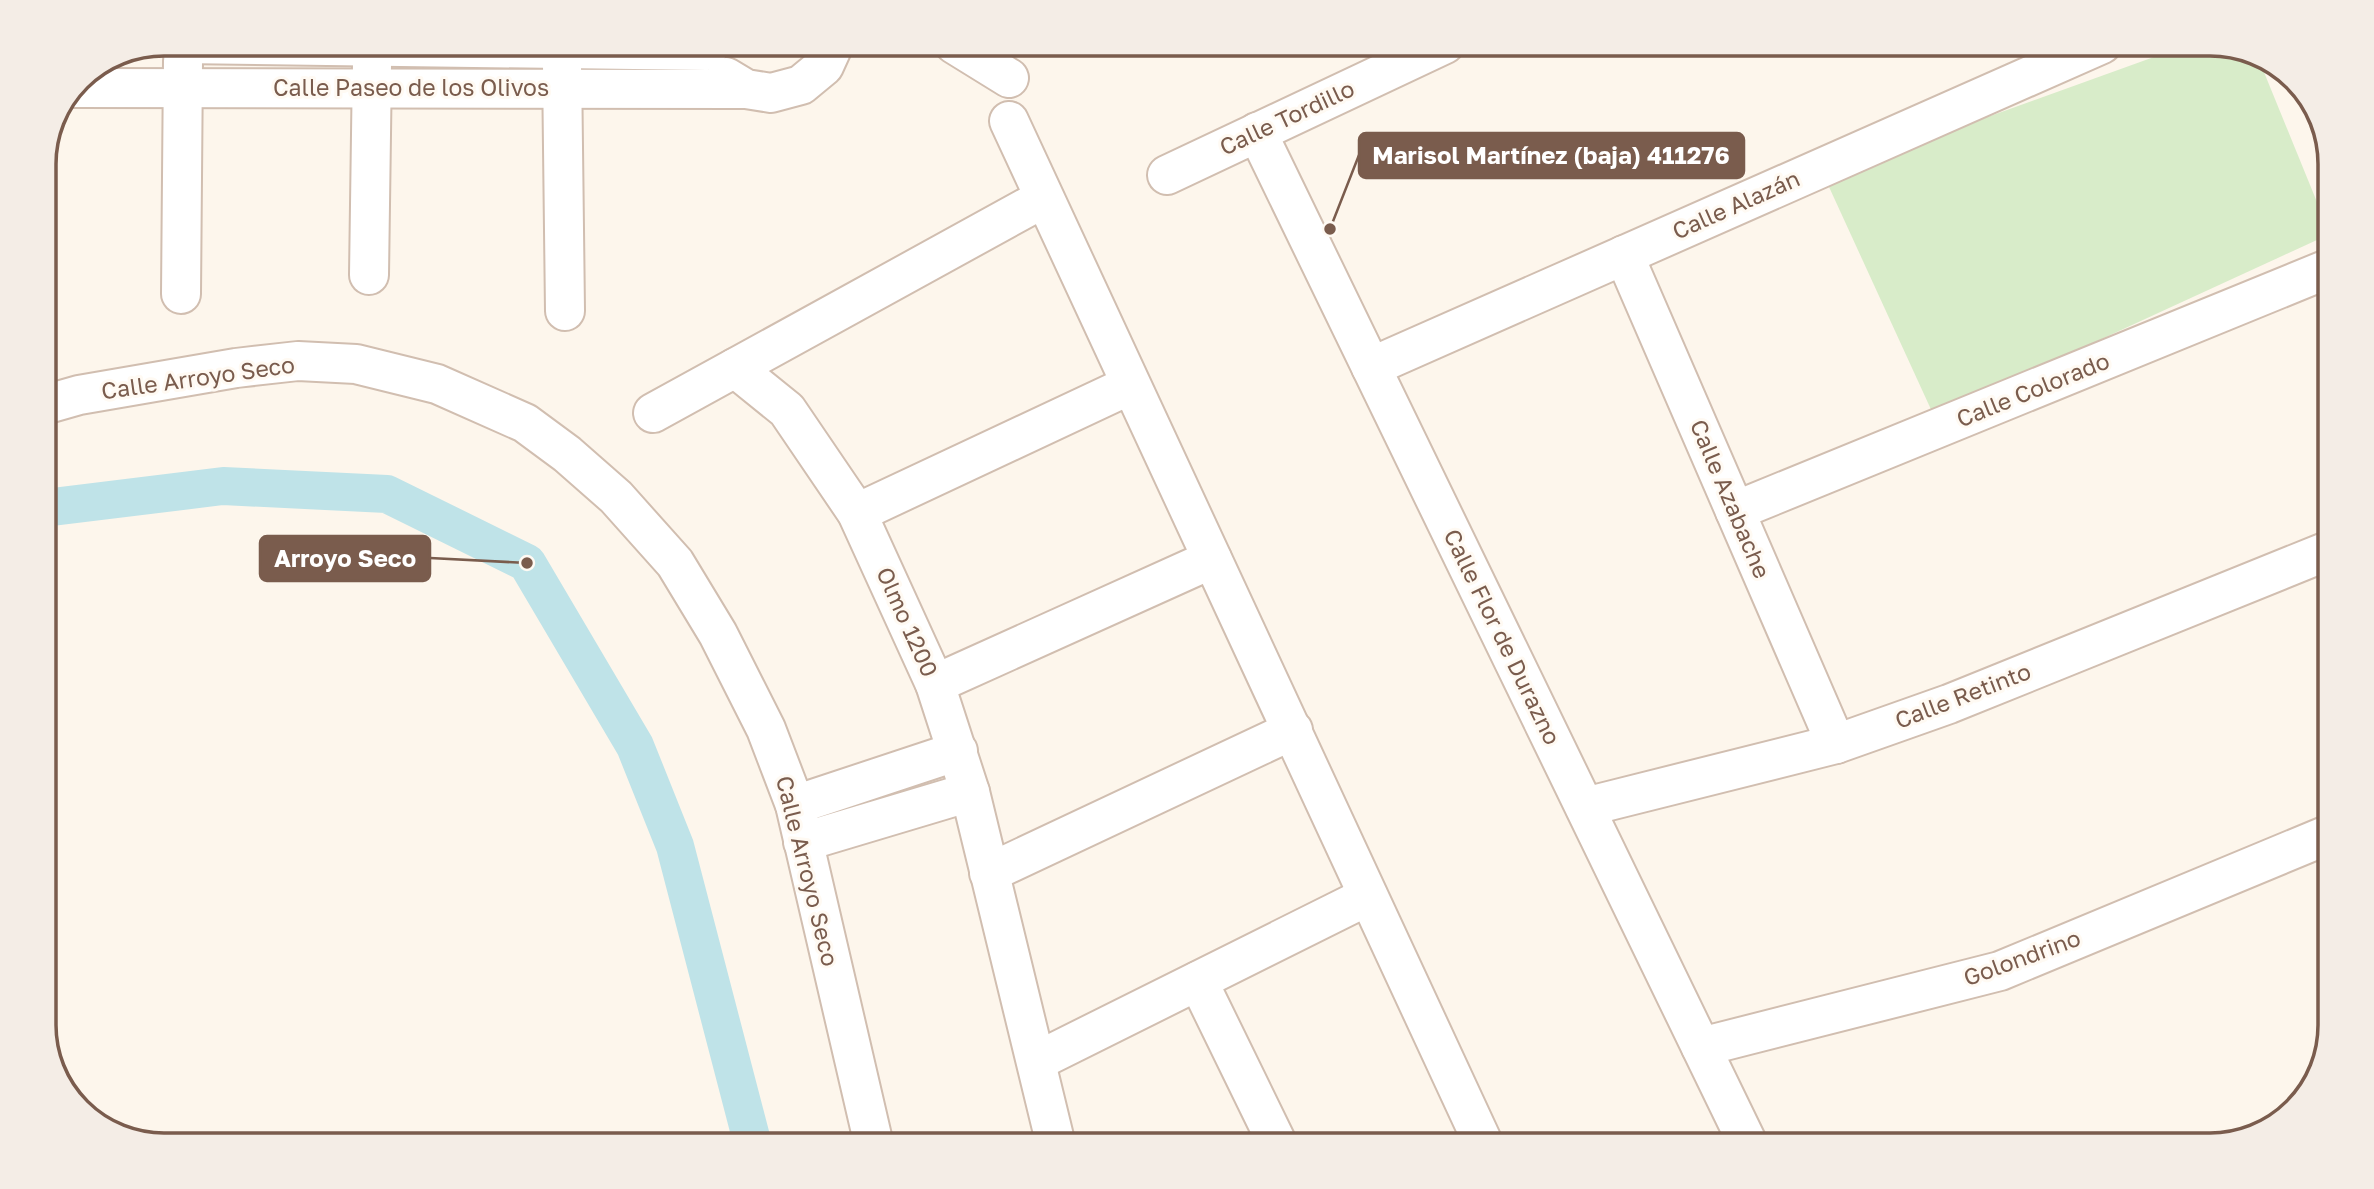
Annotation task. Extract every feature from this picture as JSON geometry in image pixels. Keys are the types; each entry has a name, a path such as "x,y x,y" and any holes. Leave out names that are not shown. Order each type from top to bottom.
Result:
{"street":[{"path":"181,294 182,56"},
{"path":"369,275 372,56"},
{"path":"562,56 565,311"},
{"name":"Calle Paseo de los Olivos","path":"709,56 721,74 746,89"},
{"name":"Calle Paseo de los Olivos","path":"88,88 746,89 771,93 801,85 824,66 829,56"},
{"path":"973,56 1009,78"},
{"name":"Calle Tordillo","path":"1167,175 1419,56"},
{"name":"Calle Alazán","path":"1371,367 2075,56"},
{"path":"1009,121 1479,1133"},
{"name":"Calle Flor de Durazno","path":"1257,132 1743,1133"},
{"path":"653,413 1044,198"},
{"name":"Calle Azabache","path":"1624,255 1836,744"},
{"name":"Calle Colorado","path":"1735,511 2318,273"},
{"name":"Calle Arroyo Seco","path":"56,402 79,395 236,368 298,362 356,365 437,384 525,424 567,454 616,497 675,563 718,634 766,729 795,805 871,1133"},
{"name":"Olmo 1200","path":"735,368 787,410 857,513 935,684 970,792"},
{"path":"857,513 1130,385"},
{"name":"Calle Retinto","path":"1585,807 1836,744 1949,704 2318,555"},
{"path":"935,684 1212,559"},
{"path":"989,873 1293,730"},
{"path":"795,805 958,751"},
{"path":"803,842 970,792 1053,1133"},
{"name":"Golondrino","path":"1701,1047 2000,971 2318,839"},
{"path":"1037,1061 1368,896"},
{"path":"1198,981 1272,1133"}],"green space":[{"path":"2157,56 2231,58 2263,70 2318,205 2318,240 1934,416 1824,176"}],"waterway":[{"path":"56,507 223,486 387,494 527,563 635,746 675,846 750,1133"}],"place":[{"name":"Marisol Martínez (baja) 411276","path":"1330,229"},
{"name":"Arroyo Seco","path":"527,563"}]}
